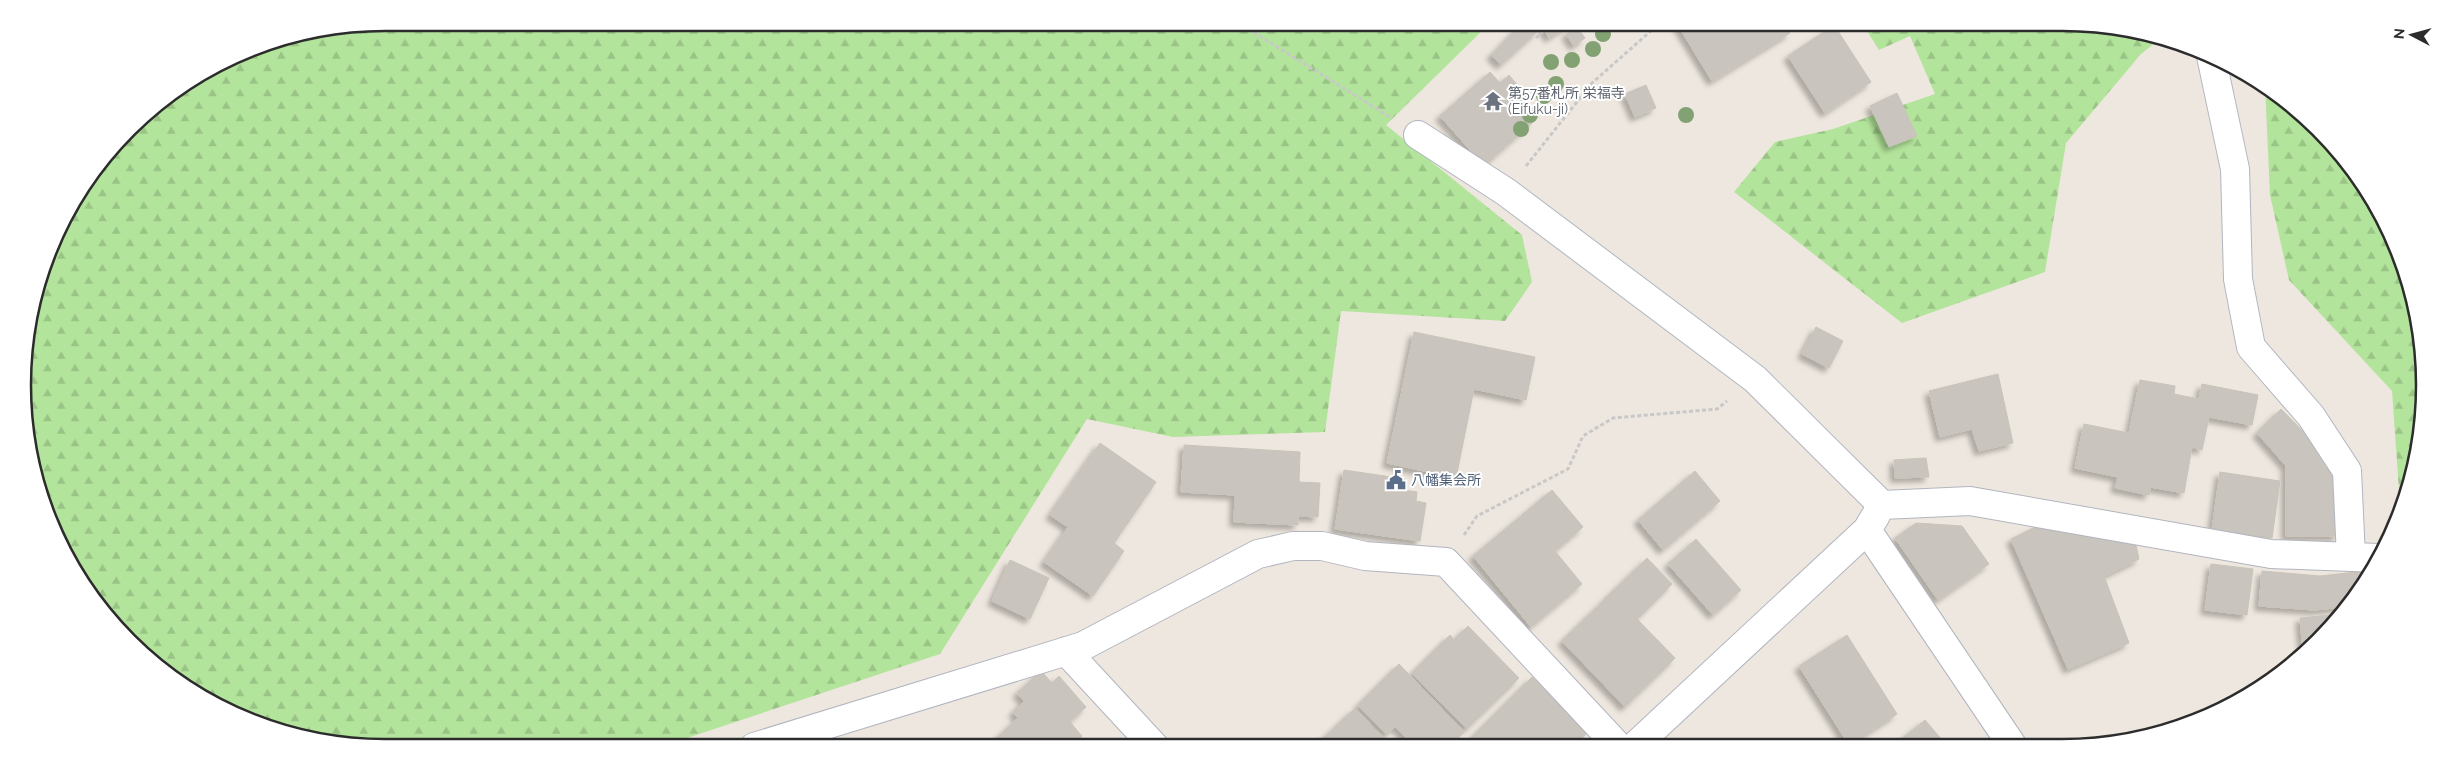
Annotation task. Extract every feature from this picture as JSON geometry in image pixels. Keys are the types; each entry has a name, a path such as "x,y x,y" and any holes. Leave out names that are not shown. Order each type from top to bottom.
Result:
{"street":[{"path":"2214,66 2235,169 2238,279 2250,347 2311,416 2347,471 2351,557"},
{"path":"1418,135 1506,192 1754,379 1882,505 1970,501 2271,554 2370,558"},
{"path":"1642,739 1867,530 1882,505"},
{"path":"1867,530 2009,739"},
{"path":"780,739 1083,646 1258,554 1293,546 1322,546 1365,556 1446,562 1610,739"},
{"path":"1066,651 1148,739"}],"path":[{"path":"1252,31 1418,135"},
{"path":"1536,38 1544,31"},
{"path":"1506,192 1592,83 1651,31"},
{"path":"1446,562 1477,516 1568,469 1583,436 1613,418 1717,409 1754,379"}],"green space":[{"path":"385,31 1482,31 1386,125 1522,235 1532,282 1505,321 1341,311 1325,432 1173,437 1087,419 940,654 684,739 362,738 339,736 293,727 250,712 188,679 135,635 91,582 58,520 43,477 38,454 34,431 31,385 34,339 38,316 43,293 58,250 79,208 104,170 135,135 170,104 208,79 250,58 293,43 339,34"},
{"path":"1867,31 2062,31 2108,34 2155,43 2141,54 2066,143 2045,272 1902,323 1734,192 1775,142 1833,129 1935,94 1910,36 1879,50"},
{"path":"2265,96 2312,135 2343,170 2368,208 2389,250 2397,271 2404,293 2413,339 2416,385 2413,431 2400,490 2392,391 2289,280 2270,195"}],"building":[{"path":"1514,31 1538,31 1501,65 1491,55"},
{"path":"1545,31 1560,31 1549,38"},
{"path":"1571,31 1580,31 1585,38 1574,46 1566,34"},
{"path":"1681,31 1789,31 1790,33 1712,81"},
{"path":"1825,31 1838,31 1871,82 1825,113 1788,56"},
{"path":"1490,72 1500,83 1509,75 1529,99 1519,107 1533,122 1484,166 1440,116"},
{"path":"1646,85 1656,108 1635,117 1625,94"},
{"path":"1897,93 1917,136 1889,147 1870,106"},
{"path":"1816,327 1843,341 1829,368 1802,354"},
{"path":"1414,332 1535,357 1526,400 1474,389 1456,478 1387,463"},
{"path":"1998,374 2013,443 1979,451 1972,429 1940,437 1929,391"},
{"path":"2140,380 2175,386 2174,394 2199,399 2202,384 2258,395 2252,425 2209,417 2202,450 2192,447 2184,493 2150,487 2149,495 2115,488 2118,477 2075,468 2084,424 2129,433"},
{"path":"2281,409 2335,464 2338,536 2286,536 2286,466 2257,433"},
{"path":"1100,443 1156,482 1114,543 1124,551 1093,596 1044,562 1068,527 1050,515"},
{"path":"1184,445 1300,452 1299,482 1320,483 1318,517 1298,516 1298,525 1234,522 1235,495 1181,492"},
{"path":"1926,458 1929,477 1895,478 1894,460"},
{"path":"1344,470 1405,479 1403,490 1417,492 1416,501 1426,503 1420,541 1335,529"},
{"path":"1695,471 1720,501 1663,550 1638,520"},
{"path":"2220,472 2280,481 2272,538 2212,530"},
{"path":"1552,490 1583,527 1555,551 1582,584 1531,627 1473,556"},
{"path":"1916,523 1962,526 1989,564 1938,600 1895,538"},
{"path":"2035,527 2136,545 2139,559 2104,576 2129,643 2068,669 2011,539"},
{"path":"1696,539 1741,590 1713,615 1668,564"},
{"path":"1647,558 1672,584 1637,619 1675,658 1625,707 1562,641"},
{"path":"1010,560 1049,578 1030,619 992,601"},
{"path":"2211,564 2253,569 2247,615 2205,610"},
{"path":"2262,571 2320,576 2362,571 2336,608 2314,610 2259,606"},
{"path":"2331,615 2302,644 2300,618"},
{"path":"1468,626 1519,678 1467,729 1412,673 1450,635 1454,640"},
{"path":"1847,635 1897,714 1858,739 1845,739 1799,666"},
{"path":"1399,664 1464,732 1457,739 1407,739 1395,726 1387,735 1358,705"},
{"path":"1041,671 1052,683 1059,676 1086,707 1070,722 1082,736 1079,739 996,739 1018,718 1013,712 1024,701 1017,693"},
{"path":"1532,677 1587,733 1581,739 1470,739"},
{"path":"1355,708 1384,739 1322,739"},
{"path":"1925,720 1941,739 1901,739"}],"place":[{"name":"第57番札所 栄福寺 (Eifuku-ji)","path":"1493,101"},
{"name":"八幡集会所","path":"1396,480"}]}
